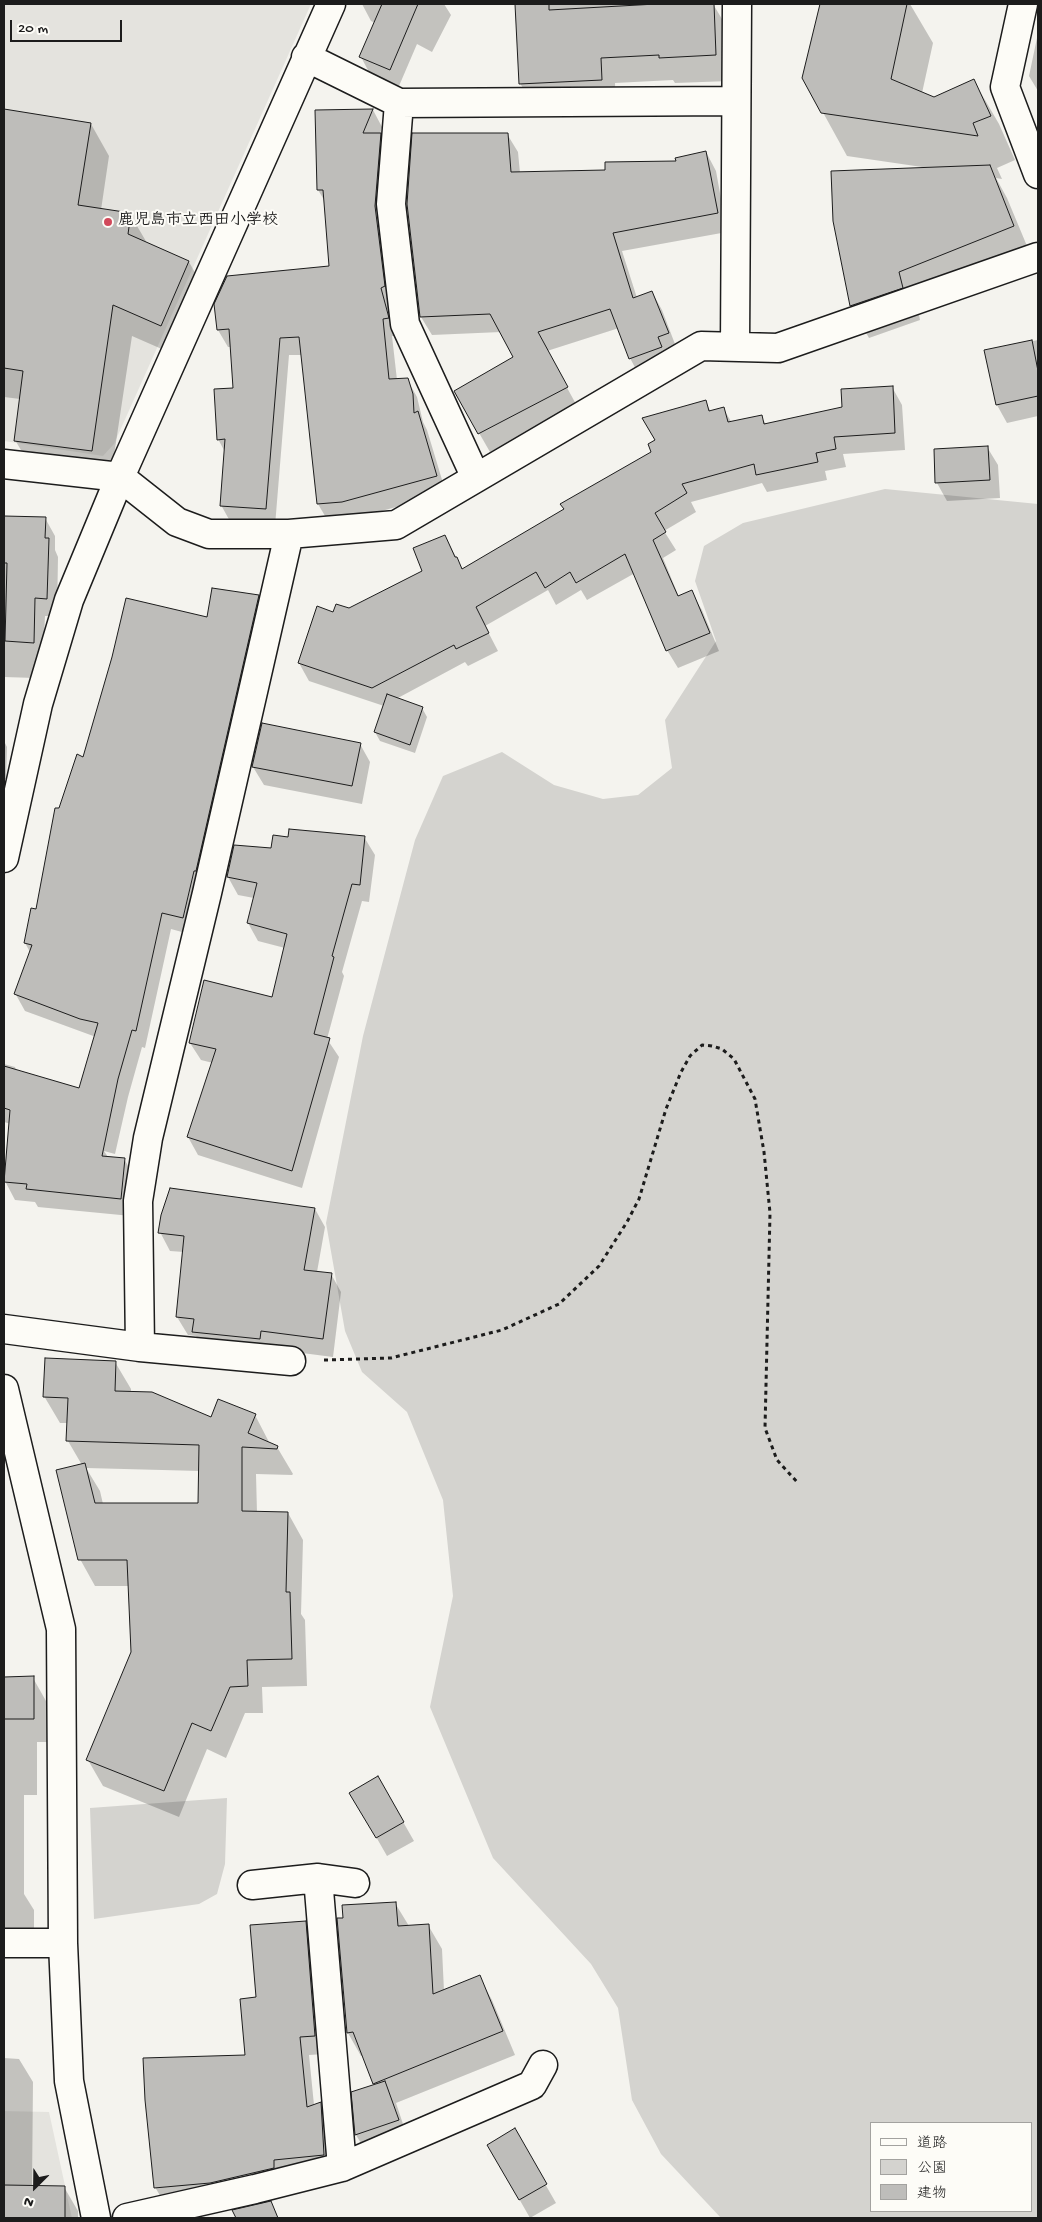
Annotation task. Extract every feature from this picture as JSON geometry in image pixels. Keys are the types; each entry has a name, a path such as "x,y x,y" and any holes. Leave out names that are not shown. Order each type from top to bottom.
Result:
{"street":[{"path":"4,858 38,704 68,600 120,477 331,4"},
{"path":"735,347 735,101 738,4"},
{"path":"1023,4 1005,87 1038,174"},
{"path":"306,57 399,103 735,101"},
{"path":"399,103 390,204 405,324 476,478"},
{"path":"4,464 120,477 178,522 209,534 289,534 396,525 701,346 778,348 1038,257"},
{"path":"140,1347 138,1201 148,1138 207,893 289,534"},
{"path":"4,1329 140,1347 291,1361"},
{"path":"4,1389 61,1628 64,1943 69,2081 96,2218"},
{"path":"318,1878 342,2167"},
{"path":"252,1885 318,1878 355,1883"},
{"path":"4,1942 64,1943"},
{"path":"127,2218 255,2190 342,2167 532,2085 543,2065"}],"path":[{"path":"291,1361 391,1358 502,1330 559,1304 599,1266 627,1222 639,1199 666,1109 681,1072 690,1056 702,1045 712,1046 722,1049 734,1059 755,1099 764,1152 770,1213 765,1428 777,1460 798,1483"}],"shaded area":[{"name":"鹿児島市立西田小学校","path":"4,4 311,4 114,444 103,456 4,441"},
{"path":"4,2111 49,2112 72,2218 4,2218"}],"green space":[{"path":"885,489 1038,504 1038,2218 721,2218 661,2154 632,2100 618,2008 591,1964 493,1858 430,1707 453,1596 443,1500 407,1412 362,1372 345,1331 326,1223 363,1036 415,840 443,776 502,752 554,785 603,799 638,795 672,768 665,720 716,641 695,581 704,546 743,523"},
{"path":"227,1798 225,1864 217,1894 199,1904 94,1919 90,1808"}],"building":[{"path":"382,4 418,4 390,70 359,57"},
{"path":"515,4 549,4 549,10 656,4 714,4 716,55 659,58 659,55 601,58 602,80 519,84"},
{"path":"820,4 907,4 891,79 934,97 974,79 991,116 973,123 978,136 821,113 802,78"},
{"path":"4,109 91,123 78,205 131,213 128,234 189,261 161,326 113,305 92,451 14,441 23,371 4,368"},
{"path":"373,109 363,133 381,133 375,206 385,286 381,288 389,318 383,319 389,379 408,378 413,394 414,413 418,411 437,476 342,502 317,504 299,337 280,338 266,509 220,506 225,439 217,440 214,389 233,388 229,329 217,330 214,304 227,276 329,266 323,190 317,190 315,110"},
{"path":"412,133 508,133 511,172 605,170 605,162 676,161 675,158 706,151 718,213 613,233 633,298 652,291 669,333 658,337 662,347 629,359 610,309 538,332 568,387 478,434 454,391 513,357 490,314 420,317 407,204"},
{"path":"990,165 1014,226 899,272 903,288 850,306 833,221 831,171"},
{"path":"1032,340 1038,371 1038,396 996,405 984,350"},
{"path":"893,386 895,433 834,437 836,449 816,453 818,462 756,475 754,464 682,484 687,493 655,513 666,532 653,540 678,596 692,590 710,633 666,651 625,554 576,583 570,572 545,588 536,572 476,607 489,633 456,649 454,645 372,688 298,663 317,606 333,612 336,604 349,608 422,571 413,548 445,535 462,569 564,509 560,504 651,452 648,444 655,440 642,418 706,400 709,411 724,407 728,422 762,415 764,424 842,407 841,389"},
{"path":"988,446 990,480 935,483 934,449"},
{"path":"4,516 46,517 45,538 49,538 47,599 35,598 34,643 5,641 7,563 4,563"},
{"path":"212,588 259,595 196,871 194,871 183,918 162,913 136,1031 132,1030 118,1079 102,1156 125,1158 121,1199 26,1189 27,1184 4,1182 10,1110 4,1108 4,1066 79,1088 98,1023 80,1019 14,994 32,945 24,943 31,908 36,909 55,808 59,808 77,754 83,757 112,657 126,598 207,617"},
{"path":"387,694 423,707 410,745 374,732"},
{"path":"262,723 361,743 352,786 252,767"},
{"path":"289,829 365,836 360,885 352,884 332,956 334,957 314,1034 330,1038 292,1171 187,1137 216,1049 189,1043 204,980 272,997 287,934 247,923 257,883 227,877 234,845 271,848 273,835 288,837"},
{"path":"170,1188 315,1208 304,1270 332,1273 323,1339 261,1331 260,1339 192,1332 194,1319 176,1317 184,1236 158,1233 161,1215"},
{"path":"45,1358 116,1361 115,1391 152,1392 211,1417 218,1399 256,1414 248,1433 278,1446 277,1449 242,1447 242,1511 288,1512 286,1592 290,1592 292,1659 247,1660 248,1686 230,1687 211,1731 192,1723 164,1791 86,1760 131,1652 127,1560 78,1560 56,1470 85,1463 95,1503 198,1503 199,1445 66,1441 68,1398 43,1397"},
{"path":"34,1676 34,1719 4,1719 4,1677"},
{"path":"378,1776 404,1822 376,1838 349,1793"},
{"path":"396,1902 398,1926 429,1924 433,1994 480,1975 503,2031 373,2084 353,2032 347,2033 337,1918 343,1918 342,1905"},
{"path":"306,1921 315,2036 300,2037 307,2107 321,2102 324,2155 274,2160 274,2168 210,2183 154,2188 145,2100 143,2058 245,2055 240,1999 256,1997 250,1925"},
{"path":"385,2081 399,2120 355,2135 351,2092"},
{"path":"515,2128 547,2184 519,2200 487,2145"},
{"path":"4,2185 65,2186 65,2218 4,2218"},
{"path":"271,2201 278,2218 236,2218 232,2210"}],"place":[{"name":"鹿児島市立西田小学校","path":"108,222"}]}
